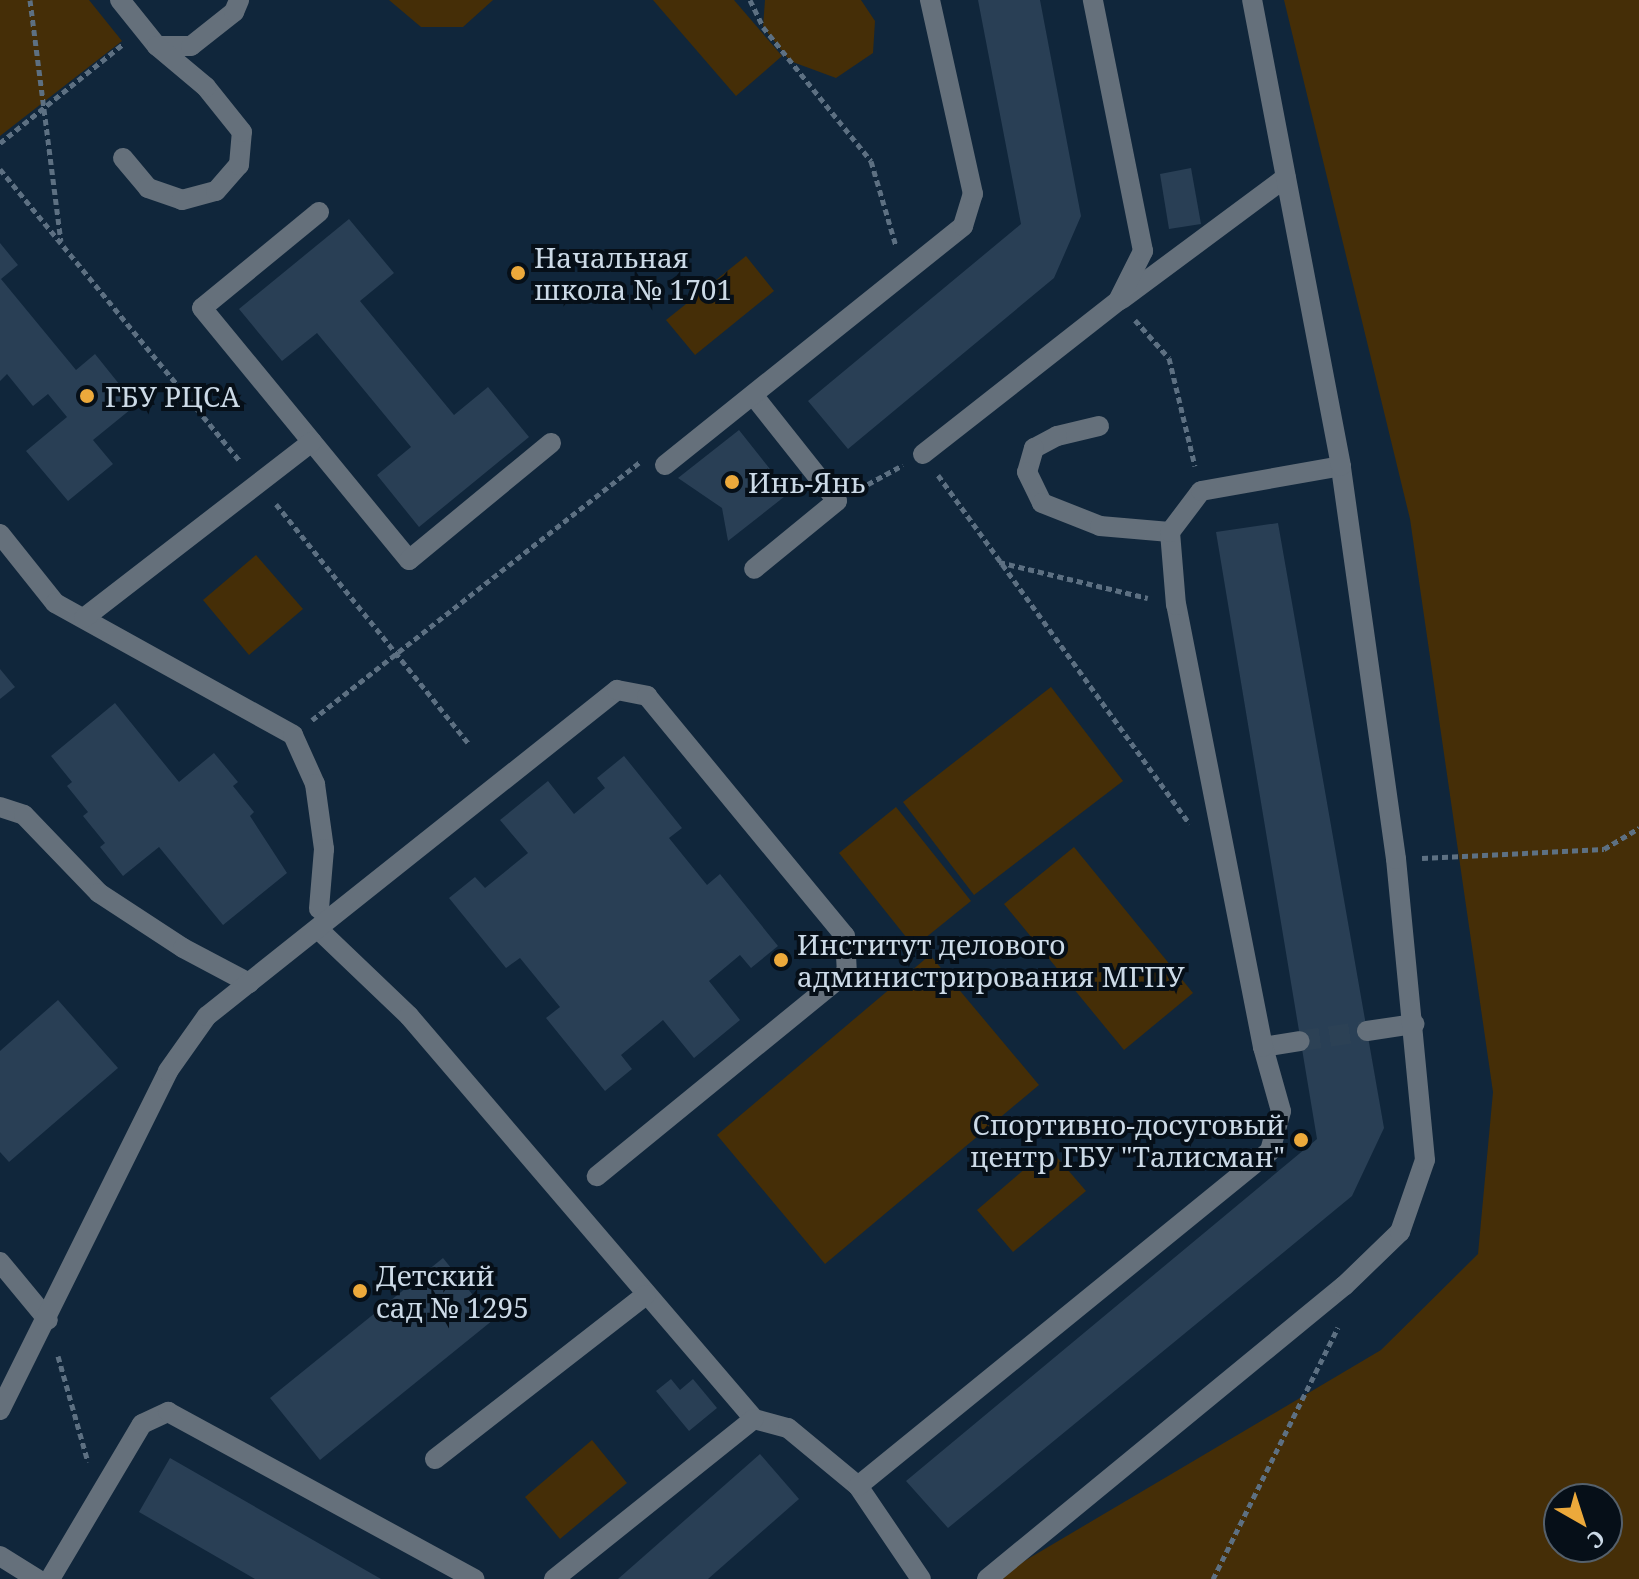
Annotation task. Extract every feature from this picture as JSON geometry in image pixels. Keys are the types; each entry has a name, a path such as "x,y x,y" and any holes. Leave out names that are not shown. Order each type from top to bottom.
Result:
{"street":[{"path":"120,0 157,46 206,87 242,132 239,165 216,191 182,200 148,188 123,158"},
{"path":"157,46 191,46 234,12 239,0"},
{"path":"665,465 963,226 973,194 930,0"},
{"path":"1093,0 1143,251 1118,301"},
{"path":"987,1579 1344,1286 1400,1232 1425,1160 1396,859 1341,466 1252,0"},
{"path":"923,454 1118,301 1286,177"},
{"path":"319,212 202,308 409,560 551,443"},
{"path":"753,395 837,501 754,569"},
{"path":"1099,426 1057,436 1034,448 1027,472 1042,503 1100,526 1170,532"},
{"path":"84,618 312,442"},
{"path":"858,1486 1270,1151 1281,1111 1263,1047 1176,605 1170,532 1201,491 1341,466"},
{"path":"0,534 55,603 293,735 315,784 324,849 318,919 409,1016 754,1419 788,1428 858,1486 921,1579"},
{"path":"0,1410 48,1320 168,1071 207,1016 249,983 318,919 617,690 647,696 845,936 847,972 597,1176"},
{"path":"0,807 24,815 99,893 183,948 249,983"},
{"path":"1367,1031 1414,1024"},
{"path":"1263,1047 1300,1041"},
{"path":"0,1262 48,1320"},
{"path":"435,1459 646,1295"},
{"path":"50,1579 142,1424 168,1412 474,1579"},
{"path":"554,1579 754,1419"},
{"path":"0,1556 37,1579"}],"path":[{"path":"30,0 61,243"},
{"path":"750,0 763,27 871,161 903,274"},
{"path":"0,143 143,28"},
{"path":"0,169 398,653 468,743"},
{"path":"1118,301 1169,358 1201,491"},
{"path":"837,501 923,454 1193,829"},
{"path":"293,735 640,461 665,465"},
{"path":"998,562 1176,605"},
{"path":"1396,859 1604,849 1639,828"},
{"path":"1213,1579 1336,1334 1344,1286"},
{"path":"48,1320 98,1498"}],"shaded area":[{"path":"0,0 89,0 122,41 0,136"},
{"path":"389,0 493,0 463,27 421,27"},
{"path":"653,0 734,0 782,56 736,96"},
{"path":"765,0 861,0 875,21 873,53 836,78 790,61 763,27"},
{"path":"1284,0 1639,0 1639,1579 994,1579 1381,1350 1478,1254 1493,1092 1410,519"},
{"path":"746,256 774,291 695,355 666,320"},
{"path":"256,555 303,609 249,655 203,600"},
{"path":"1051,687 1123,781 974,895 903,802"},
{"path":"896,807 971,901 914,947 839,853"},
{"path":"1074,847 1193,993 1124,1050 1004,904"},
{"path":"930,955 1039,1085 825,1264 717,1135"},
{"path":"1049,1148 1086,1191 1013,1252 977,1210"},
{"path":"592,1440 627,1483 560,1539 525,1497"}],"building":[{"path":"978,0 1040,0 1081,216 1054,278 848,449 808,401 1021,224"},
{"path":"1191,168 1201,224 1169,229 1160,174"},
{"path":"349,219 394,273 360,301 454,415 488,387 529,437 419,527 377,475 411,447 317,333 282,361 239,309"},
{"path":"0,243 18,265 1,279 76,370 95,354 136,405 93,440 113,464 68,501 26,451 67,417 48,394 33,406 7,374 0,381"},
{"path":"739,430 789,493 728,541 722,508 678,478"},
{"path":"1278,523 1384,1128 1352,1196 948,1528 906,1481 1317,1139 1216,532"},
{"path":"0,669 15,687 0,699"},
{"path":"115,703 179,782 214,753 238,782 233,786 254,812 250,816 287,873 223,925 159,847 123,876 100,847 105,843 83,816 88,812 67,786 72,782 51,756"},
{"path":"624,756 682,828 669,838 707,885 720,874 778,946 751,968 740,955 709,981 740,1020 694,1058 663,1020 621,1055 632,1069 605,1091 546,1018 560,1007 520,958 506,968 449,898 475,877 485,888 528,853 500,820 548,781 574,814 605,788 597,778"},
{"path":"58,1000 118,1068 9,1162 0,1152 0,1051"},
{"path":"443,1258 493,1320 320,1460 270,1398"},
{"path":"671,1379 680,1390 693,1379 717,1408 689,1431 656,1391"},
{"path":"760,1454 799,1499 708,1579 618,1579"},
{"path":"170,1458 381,1579 255,1579 139,1512"}],"tunnel":[{"path":"1300,1041 1367,1031"}],"place":[{"name":"Начальная школа № 1701","path":"518,273"},
{"name":"ГБУ РЦСА","path":"87,396"},
{"name":"Инь-Янь","path":"732,482"},
{"name":"Институт делового администрирования МГПУ","path":"781,960"},
{"name":"Спортивно-досуговый центр ГБУ \"Талисман\"","path":"1301,1140"},
{"name":"Детский сад № 1295","path":"360,1291"}]}
